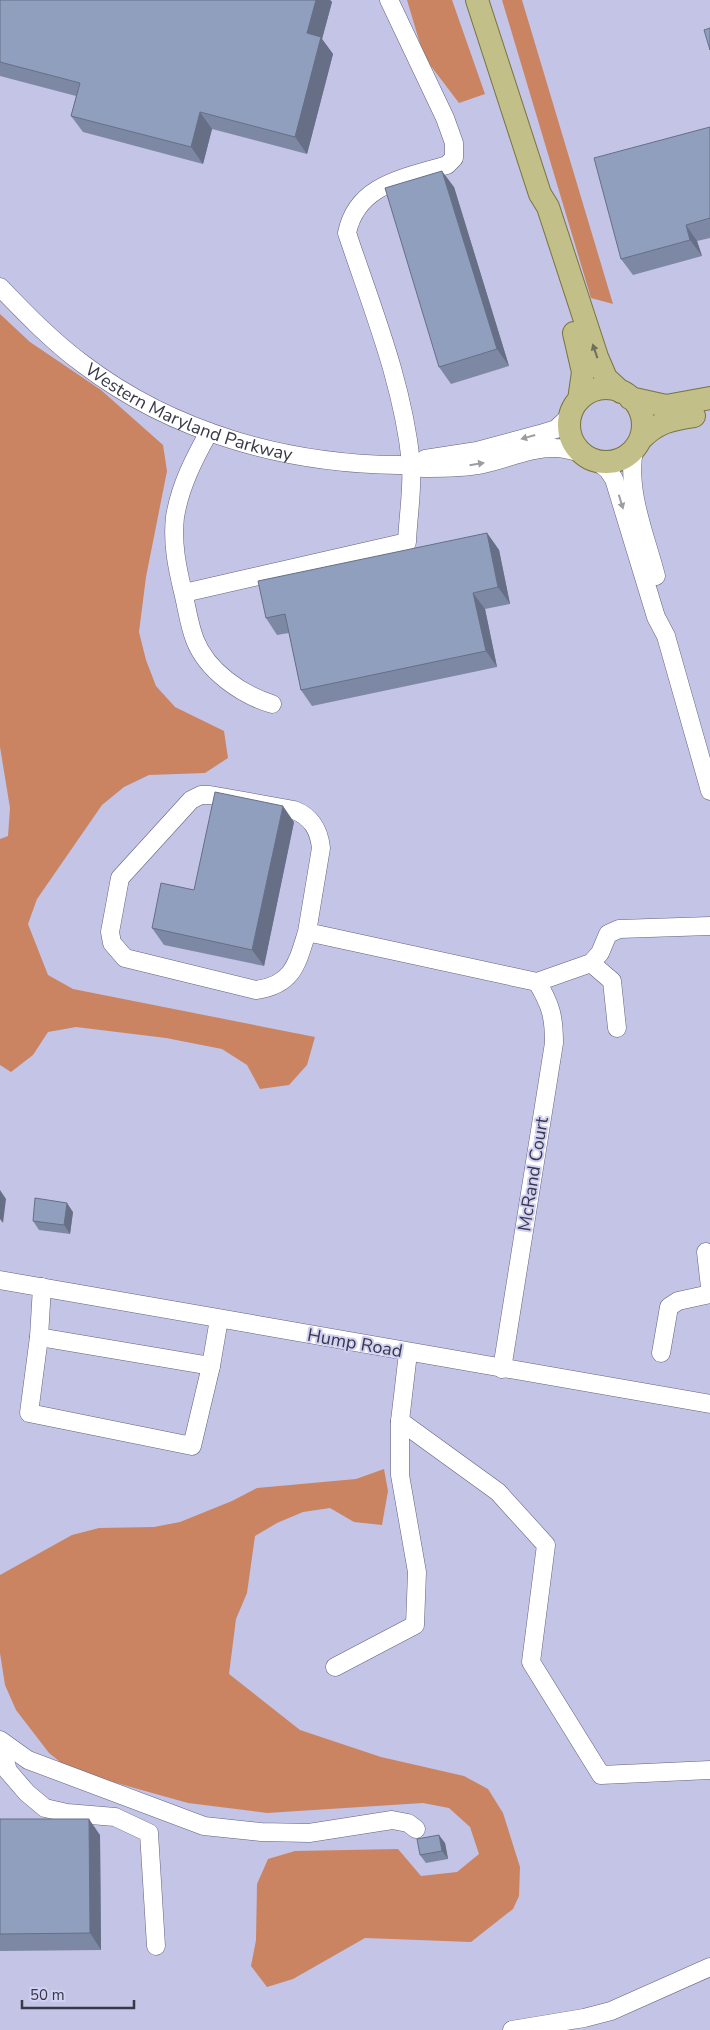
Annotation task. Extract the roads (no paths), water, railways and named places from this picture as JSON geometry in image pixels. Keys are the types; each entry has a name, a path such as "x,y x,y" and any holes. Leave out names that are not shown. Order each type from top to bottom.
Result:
{"main road":[{"path":"476,0 540,194 548,207 599,363 606,378 638,407 642,418 637,445"},
{"path":"540,194 539,209 582,362 583,372 569,424 572,440 589,457 608,462 620,460 656,425 670,419 710,413"},
{"path":"574,408 598,389 610,388 626,395 666,406 710,398"}],"street":[{"path":"184,593 407,542 411,465 405,417 396,378 347,233 350,216 363,200 380,186 447,165 454,158 454,143 445,118 389,0"},
{"name":"Western Maryland Parkway","path":"0,287 50,336 84,365 169,416 209,432 272,451 318,460 411,465 426,468 478,465 555,448 589,457"},
{"name":"Western Maryland Parkway","path":"411,465 424,459 477,451 556,429 574,408"},
{"path":"209,432 190,464 175,516 173,544 195,641 206,659 226,679 243,692 272,704"},
{"path":"637,445 630,469 665,614 666,636"},
{"path":"589,457 608,470 614,479 656,617 666,636 675,665 710,791"},
{"path":"210,794 294,810 304,814 314,824 320,835 321,848 307,932 296,966 285,980 270,988 256,990 125,958 112,943 110,932 120,878 190,800 201,795 210,794"},
{"path":"307,932 537,982 591,963 600,953 608,934 618,929 710,926"},
{"path":"591,963 612,982 617,1028"},
{"name":"McRand Court","path":"502,1369 554,1044 554,1023 550,1003 537,982"},
{"path":"706,1252 710,1287"},
{"name":"Hump Road","path":"0,1280 408,1353 710,1404"},
{"path":"42,1287 39,1338 29,1413 192,1446 211,1366 219,1319"},
{"path":"662,1353 669,1307 678,1301 710,1294"},
{"path":"39,1338 211,1366"},
{"path":"335,1666 415,1625 417,1572 400,1475 400,1421 408,1353"},
{"path":"400,1421 498,1492 546,1545 531,1662 601,1775 710,1770"},
{"path":"0,1741 28,1760 204,1826 261,1832 309,1833 392,1820 408,1823 416,1829"},
{"path":"0,1741 8,1771 26,1793 46,1808 66,1813 115,1817 149,1833 156,1946"},
{"path":"512,2030 584,2018 611,2010 710,1967"}]}
